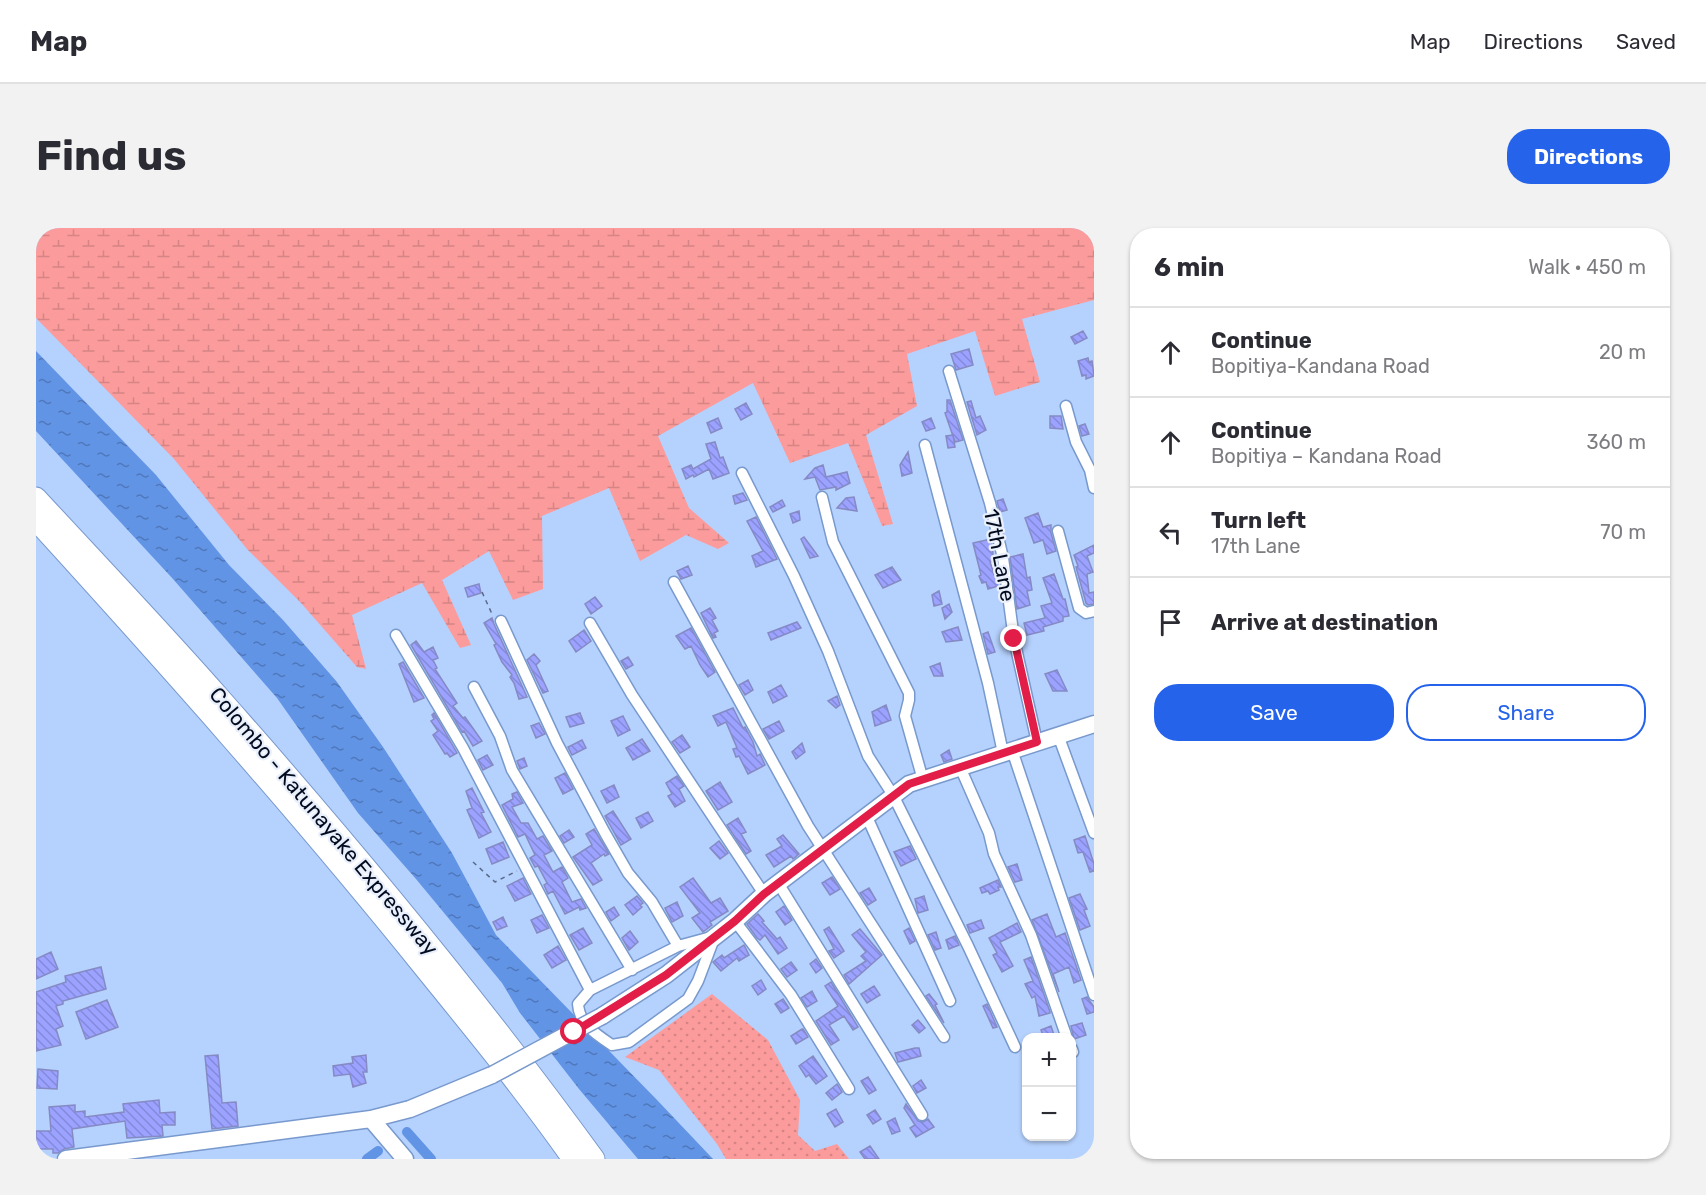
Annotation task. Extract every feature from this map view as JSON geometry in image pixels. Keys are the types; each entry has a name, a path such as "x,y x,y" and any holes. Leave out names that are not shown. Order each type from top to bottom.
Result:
{"highway":[{"name":"Colombo - Katunayake Expressway","path":"36,498 217,694 350,848 472,1000 594,1159"},
{"name":"Colombo - Katunayake Expressway","path":"36,520 209,711 337,859 491,1051 573,1159"}],"street":[{"name":"17th Lane","path":"949,371 990,503 1003,558 1014,639 1037,742"},
{"path":"1066,406 1076,442 1090,470 1094,489"},
{"path":"925,445 1007,752 1094,995"},
{"path":"742,473 794,576 828,651 868,756 892,795 968,946 1015,1047"},
{"path":"822,497 833,542 909,693 904,716 923,780"},
{"path":"1058,531 1079,608 1086,613 1094,611"},
{"path":"674,582 808,826 944,1037"},
{"path":"590,623 632,695 764,894"},
{"path":"503,625 557,743 605,832 628,873 652,902 678,945"},
{"path":"396,634 463,748 590,990"},
{"path":"474,687 500,736 512,770 632,970"},
{"path":"66,1159 370,1119 410,1108 492,1075 602,1016 666,975 735,921 764,894 909,784 1094,724"},
{"path":"1059,735 1094,833"},
{"path":"960,767 990,833 994,854 1031,935 1065,1033"},
{"path":"867,817 950,1001"},
{"path":"778,883 922,1115"},
{"path":"735,921 791,995 849,1089"},
{"path":"715,936 698,981 688,999 629,1042 612,1045 593,1032 579,1014 578,1004 590,990 678,945 715,936"},
{"path":"370,1119 405,1159"}],"path":[{"path":"482,592 499,628 503,625"},
{"path":"473,862 495,882 526,867"}],"green space":[{"path":"36,228 1094,228 1094,300 1022,319 1040,382 995,396 975,331 907,354 917,406 866,435 893,524 882,526 848,443 790,463 753,383 658,436 689,508 729,543 718,549 686,535 640,561 609,488 542,516 543,589 513,600 489,551 442,580 471,645 460,648 422,583 352,615 366,669 357,667 301,603 247,549 174,459 36,318"},
{"path":"712,994 768,1040 800,1100 798,1135 815,1151 837,1144 849,1159 726,1159 717,1144 659,1070 625,1057"}],"water":[{"path":"36,351 156,475 229,565 283,620 337,682 383,747 452,853 496,935 713,1159 638,1159 579,1089 520,1013 502,983 358,813 277,698 173,579 36,431"}],"building":[{"path":"1083,331 1087,338 1075,344 1071,337"},
{"path":"969,349 973,365 956,370 951,354"},
{"path":"1088,358 1089,362 1092,361 1094,376 1086,379 1086,375 1082,376 1078,361"},
{"path":"947,400 950,400 963,440 955,442 945,413 947,412"},
{"path":"971,401 976,418 980,416 986,430 977,435 967,402"},
{"path":"746,403 752,414 741,420 735,409"},
{"path":"1050,416 1061,416 1063,429 1050,428"},
{"path":"718,418 722,428 711,433 707,423"},
{"path":"931,418 935,428 926,431 922,422"},
{"path":"1085,424 1089,434 1082,436 1079,426"},
{"path":"953,435 955,447 948,448 946,436"},
{"path":"715,442 720,458 723,457 729,473 713,479 709,469 686,479 682,469 691,465 693,469 711,459 706,444"},
{"path":"908,452 912,473 902,476 900,465"},
{"path":"823,465 826,477 847,472 850,483 836,490 836,487 820,490 815,477 805,479 815,468"},
{"path":"743,493 747,500 735,504 733,496"},
{"path":"854,497 857,511 837,508 846,498"},
{"path":"1003,499 1007,510 1000,512 997,501"},
{"path":"782,500 785,506 773,512 770,507"},
{"path":"799,511 800,520 793,523 790,514"},
{"path":"1038,513 1043,527 1051,525 1056,551 1047,554 1043,540 1034,543 1025,518"},
{"path":"756,517 777,559 756,567 752,556 763,551 747,521"},
{"path":"804,537 818,556 810,558 801,539"},
{"path":"991,539 994,561 990,562 998,586 988,589 986,582 982,583 979,576 981,575 973,543"},
{"path":"1094,545 1094,553 1087,556 1093,572 1087,574 1089,593 1094,592 1094,604 1088,605 1074,555"},
{"path":"1023,554 1027,578 1030,577 1032,590 1027,591 1030,605 1017,609 1010,557"},
{"path":"688,566 692,575 681,579 677,571"},
{"path":"892,567 901,580 883,588 875,575"},
{"path":"1054,574 1063,599 1065,599 1069,616 1063,617 1063,621 1043,627 1044,631 1027,635 1024,623 1045,618 1041,606 1052,603 1043,578"},
{"path":"479,584 481,593 468,597 465,588"},
{"path":"939,591 942,604 934,606 932,595"},
{"path":"595,597 602,606 591,614 585,604"},
{"path":"949,604 952,612 945,619 942,608"},
{"path":"710,608 716,618 712,620 718,631 714,633 716,637 713,638 701,613"},
{"path":"492,618 527,697 519,699 510,677 512,675 502,662 494,645 496,644 484,623"},
{"path":"797,622 801,628 771,640 768,633"},
{"path":"958,627 962,640 946,642 942,632"},
{"path":"691,628 715,672 708,677 691,646 685,649 676,636"},
{"path":"584,630 591,641 576,652 569,641"},
{"path":"988,632 995,652 988,654 983,634"},
{"path":"416,641 424,652 433,647 438,658 433,660 437,668 435,669 457,703 453,706 463,718 465,717 482,741 473,746 464,731 462,732 411,645"},
{"path":"534,654 540,661 536,665 548,691 543,693 527,660"},
{"path":"628,657 633,665 626,669 621,661"},
{"path":"403,662 424,698 414,702 399,664"},
{"path":"940,663 943,676 934,676 930,667"},
{"path":"1057,670 1067,691 1053,691 1045,674"},
{"path":"748,680 753,690 745,695 739,685"},
{"path":"781,685 787,696 773,703 768,692"},
{"path":"837,696 840,705 836,708 828,701"},
{"path":"886,705 891,720 875,726 872,712"},
{"path":"733,708 753,742 757,756 760,754 765,765 748,774 739,756 736,757 733,749 737,748 726,722 718,726 713,716"},
{"path":"434,713 457,753 450,757 447,753 445,754 433,735 438,731 431,721 434,719 432,715"},
{"path":"580,713 584,723 570,727 566,717"},
{"path":"623,716 630,730 618,736 611,721"},
{"path":"779,721 784,731 769,739 763,729"},
{"path":"539,723 545,734 536,738 531,726"},
{"path":"682,735 690,747 680,753 672,742"},
{"path":"642,739 650,751 633,760 626,748"},
{"path":"582,740 586,748 572,755 568,747"},
{"path":"802,743 805,752 796,759 792,752"},
{"path":"949,750 952,759 944,762 941,755"},
{"path":"487,755 493,765 483,770 478,760"},
{"path":"524,758 527,766 520,769 517,761"},
{"path":"565,773 573,789 563,794 555,778"},
{"path":"677,776 684,786 679,789 685,801 675,807 668,796 672,794 666,783"},
{"path":"720,782 732,802 718,810 706,791"},
{"path":"614,785 619,797 607,803 601,791"},
{"path":"472,788 491,832 479,838 467,810 472,808 466,791"},
{"path":"517,792 523,803 512,807 521,823 528,823 537,839 543,836 552,851 544,855 553,872 562,867 568,878 562,882 572,902 581,899 586,908 580,910 579,907 565,914 553,891 548,894 544,885 547,883 538,866 535,867 530,858 535,855 525,834 518,837 502,805 513,799 512,794"},
{"path":"613,811 631,839 621,845 605,816"},
{"path":"648,812 653,821 641,828 636,818"},
{"path":"738,818 746,832 741,834 751,851 746,854 727,825"},
{"path":"594,829 609,854 605,856 604,854 591,863 602,880 593,885 573,857 592,845 586,834"},
{"path":"569,830 574,837 564,843 560,836"},
{"path":"783,835 799,854 793,859 791,856 774,867 766,855 782,846 777,839"},
{"path":"1085,836 1094,864 1094,871 1090,872 1083,852 1078,853 1074,840"},
{"path":"719,841 728,853 720,859 710,848"},
{"path":"503,842 509,857 492,864 486,849"},
{"path":"910,846 916,859 901,866 894,852"},
{"path":"1017,864 1022,880 1015,882 1008,867"},
{"path":"832,877 840,889 830,895 822,883"},
{"path":"523,878 531,894 515,901 507,886"},
{"path":"693,878 711,903 720,898 728,911 710,922 712,925 703,932 692,918 700,913 680,887"},
{"path":"998,880 1001,887 998,887 999,890 990,894 988,891 982,893 980,888"},
{"path":"869,888 876,900 868,905 860,893"},
{"path":"1080,894 1087,909 1084,910 1090,926 1080,930 1069,898"},
{"path":"637,896 643,903 633,915 625,905"},
{"path":"924,896 928,910 918,913 915,899"},
{"path":"677,902 683,916 672,922 665,908"},
{"path":"784,906 792,920 785,925 776,912"},
{"path":"614,907 619,915 611,921 606,912"},
{"path":"758,914 764,921 762,922 777,939 780,937 787,948 778,954 765,935 760,940 747,924"},
{"path":"1047,914 1056,937 1065,933 1081,980 1074,983 1069,967 1053,974 1059,992 1032,920"},
{"path":"542,915 549,928 537,933 531,920"},
{"path":"503,917 507,926 497,930 493,922"},
{"path":"981,920 984,928 970,933 967,925"},
{"path":"1017,923 1021,932 1000,942 1013,966 1002,972 993,955 997,953 989,938"},
{"path":"829,927 844,951 834,958 829,951 834,949 824,930"},
{"path":"583,928 592,943 579,950 570,935"},
{"path":"909,928 915,941 910,944 904,931"},
{"path":"860,929 882,955 849,984 844,975 866,961 861,956 866,952 852,935"},
{"path":"630,931 638,942 629,950 622,938"},
{"path":"936,932 941,948 935,950 928,935"},
{"path":"955,936 959,945 949,949 946,940"},
{"path":"744,945 749,955 739,961 737,958 721,971 713,962 722,955 724,958"},
{"path":"558,946 566,960 552,968 544,955"},
{"path":"51,952 58,969 36,979 36,959"},
{"path":"1031,957 1050,1012 1039,1016 1035,996 1032,998 1025,984 1033,981 1024,960"},
{"path":"816,959 822,968 816,973 810,964"},
{"path":"791,962 797,970 787,977 781,969"},
{"path":"101,967 106,989 63,1001 63,1004 56,1006 63,1026 56,1029 61,1045 36,1051 36,992 66,982 65,976"},
{"path":"761,980 766,989 758,995 752,986"},
{"path":"831,982 858,1027 853,1030 844,1016 829,1025 839,1040 831,1045 816,1021 838,1006 825,986"},
{"path":"874,986 880,995 867,1003 861,994"},
{"path":"812,991 817,1001 807,1007 801,998"},
{"path":"929,994 937,1004 935,1005 944,1023 926,996"},
{"path":"1087,997 1094,1007 1094,1012 1087,1014 1082,999"},
{"path":"783,999 789,1008 781,1013 775,1004"},
{"path":"107,1000 118,1027 86,1039 76,1012"},
{"path":"987,1004 997,1027 993,1028 983,1006"},
{"path":"918,1020 925,1028 919,1033 912,1025"},
{"path":"1082,1023 1086,1035 1076,1038 1076,1033 1073,1033 1071,1026"},
{"path":"1051,1026 1053,1033 1042,1033 1041,1030"},
{"path":"802,1029 808,1037 796,1044 791,1036"},
{"path":"919,1048 921,1056 898,1062 895,1053"},
{"path":"218,1055 222,1103 236,1102 238,1126 212,1129 205,1056"},
{"path":"366,1055 367,1072 363,1072 366,1083 353,1087 350,1074 334,1076 333,1066 353,1063 352,1057"},
{"path":"813,1056 827,1076 816,1084 809,1075 806,1077 799,1066"},
{"path":"38,1069 58,1071 57,1089 37,1088"},
{"path":"868,1077 876,1090 869,1094 861,1081"},
{"path":"921,1080 926,1088 917,1093 913,1086"},
{"path":"837,1084 842,1092 832,1100 826,1093"},
{"path":"159,1100 160,1113 175,1112 175,1125 162,1125 163,1136 127,1138 125,1121 72,1129 74,1147 58,1153 53,1153 53,1149 36,1149 36,1131 51,1131 49,1107 75,1105 75,1112 85,1111 85,1117 124,1112 123,1104"},
{"path":"906,1104 918,1121 923,1122 928,1119 934,1127 916,1137 910,1128 915,1125 904,1108"},
{"path":"836,1109 843,1122 835,1127 827,1114"},
{"path":"875,1110 881,1119 873,1124 867,1115"},
{"path":"895,1118 900,1131 892,1134 887,1122"},
{"path":"870,1146 879,1159 865,1159 860,1152"}],"waterway":[{"path":"407,1132 431,1159"},
{"path":"367,1159 378,1151"}],"route":[{"path":"574,1032 666,975 735,921 764,894 909,784 1037,742 1014,639"}]}
